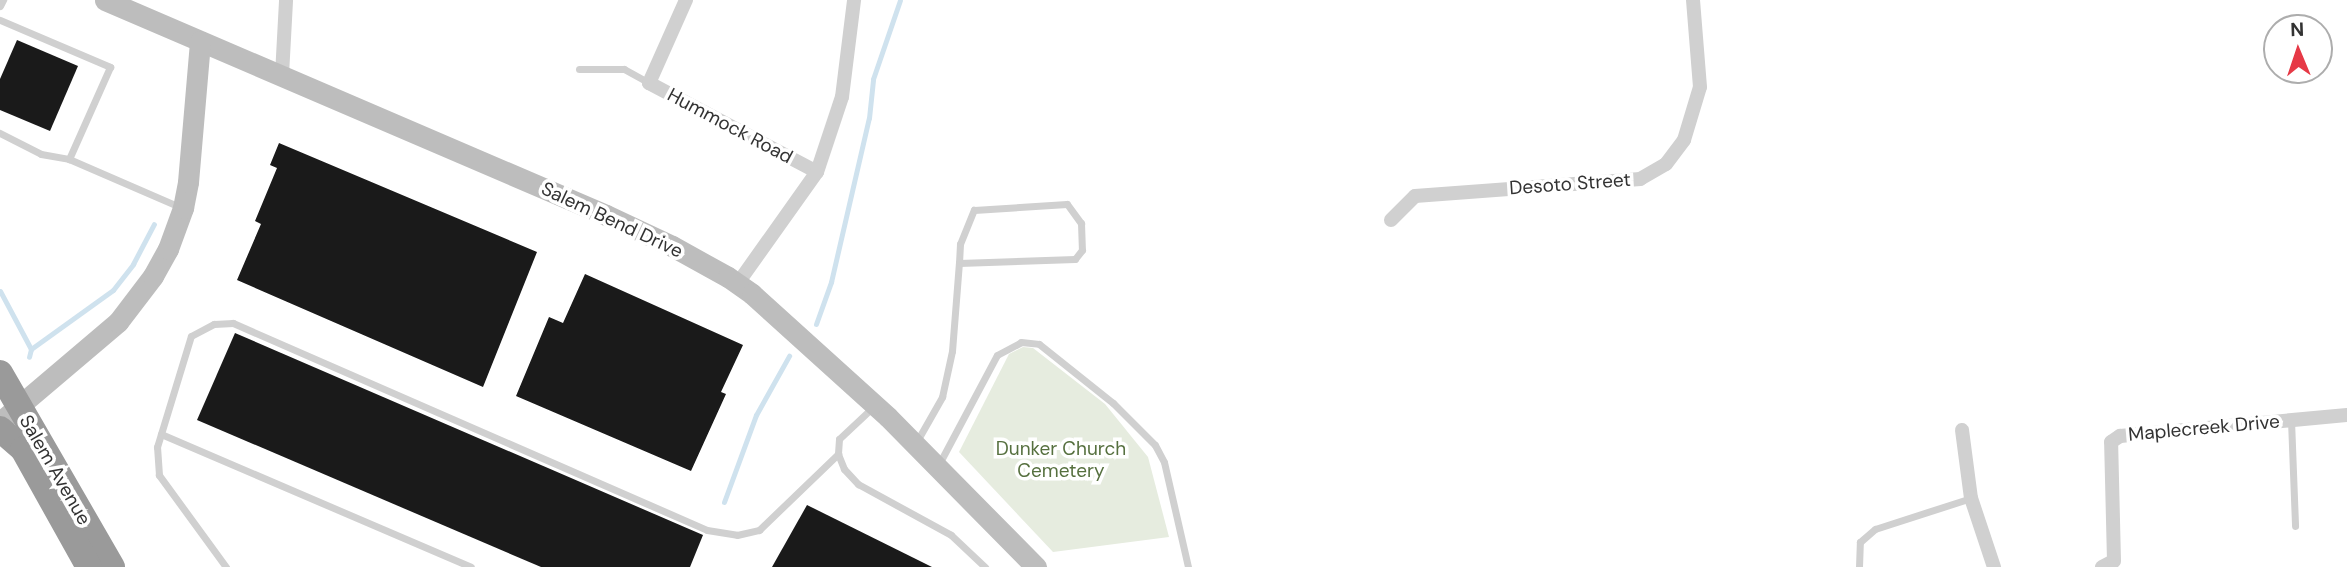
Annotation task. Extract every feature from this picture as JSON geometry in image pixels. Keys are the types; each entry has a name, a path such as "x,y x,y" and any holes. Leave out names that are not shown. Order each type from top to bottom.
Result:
{"highway":[{"name":"Salem Avenue","path":"0,373 9,414 112,567"},
{"name":"Salem Avenue","path":"0,431 75,567"},
{"path":"0,431 23,449 89,567"}],"street":[{"name":"Salem Bend Drive","path":"104,0 650,236 738,283 875,405 1036,567"},
{"path":"282,75 286,0"},
{"name":"Hummock Road","path":"686,0 649,83 817,173"},
{"path":"738,283 817,173 842,97 854,0"},
{"name":"Desoto Street","path":"1391,220 1415,196 1640,178 1666,164 1684,140 1700,87 1693,0"},
{"path":"9,414 118,322 153,276 168,248 183,208 198,83 200,42"},
{"name":"Maplecreek Drive","path":"2102,567 2113,561 2111,442 2120,436 2347,415"},
{"path":"1962,430 1971,498 1994,567"}],"lane":[{"path":"0,6 3,0"},
{"path":"0,20 110,67 69,159"},
{"path":"579,69 624,69 649,83"},
{"path":"0,133 41,154 69,159 183,208"},
{"path":"915,445 942,397 952,351 959,263 965,225 974,210 1067,204 1081,223 1082,250 1075,259 959,263"},
{"path":"226,567 159,475 157,447 191,336 214,324 233,323 707,530 737,535 759,530 838,454"},
{"path":"937,467 997,355 1021,342 1040,344 1113,403 1155,444 1164,462 1188,567"},
{"path":"875,405 839,439 838,454 844,469 858,484 951,535 985,567"},
{"path":"2291,420 2295,526"},
{"path":"161,434 471,567"},
{"path":"1860,567 1860,542 1875,529 1971,498"}],"green space":[{"name":"Dunker Church Cemetery","path":"1023,347 1033,348 1105,404 1148,457 1169,537 1053,552 959,452 1009,354"}],"building":[{"path":"17,40 78,66 50,131 0,110 0,79"},
{"path":"279,143 537,252 483,387 237,280 261,224 255,221 277,168 270,165"},
{"path":"585,274 743,345 721,392 726,394 691,471 516,396 549,317 563,323"},
{"path":"235,333 703,535 690,567 541,567 197,420"},
{"path":"807,505 932,567 772,567"}],"waterway":[{"path":"816,324 831,282 869,118 873,79 900,0"},
{"path":"31,349 113,290 133,264 154,224"},
{"path":"0,291 31,349 29,357"},
{"path":"724,502 756,415 789,356"}]}
